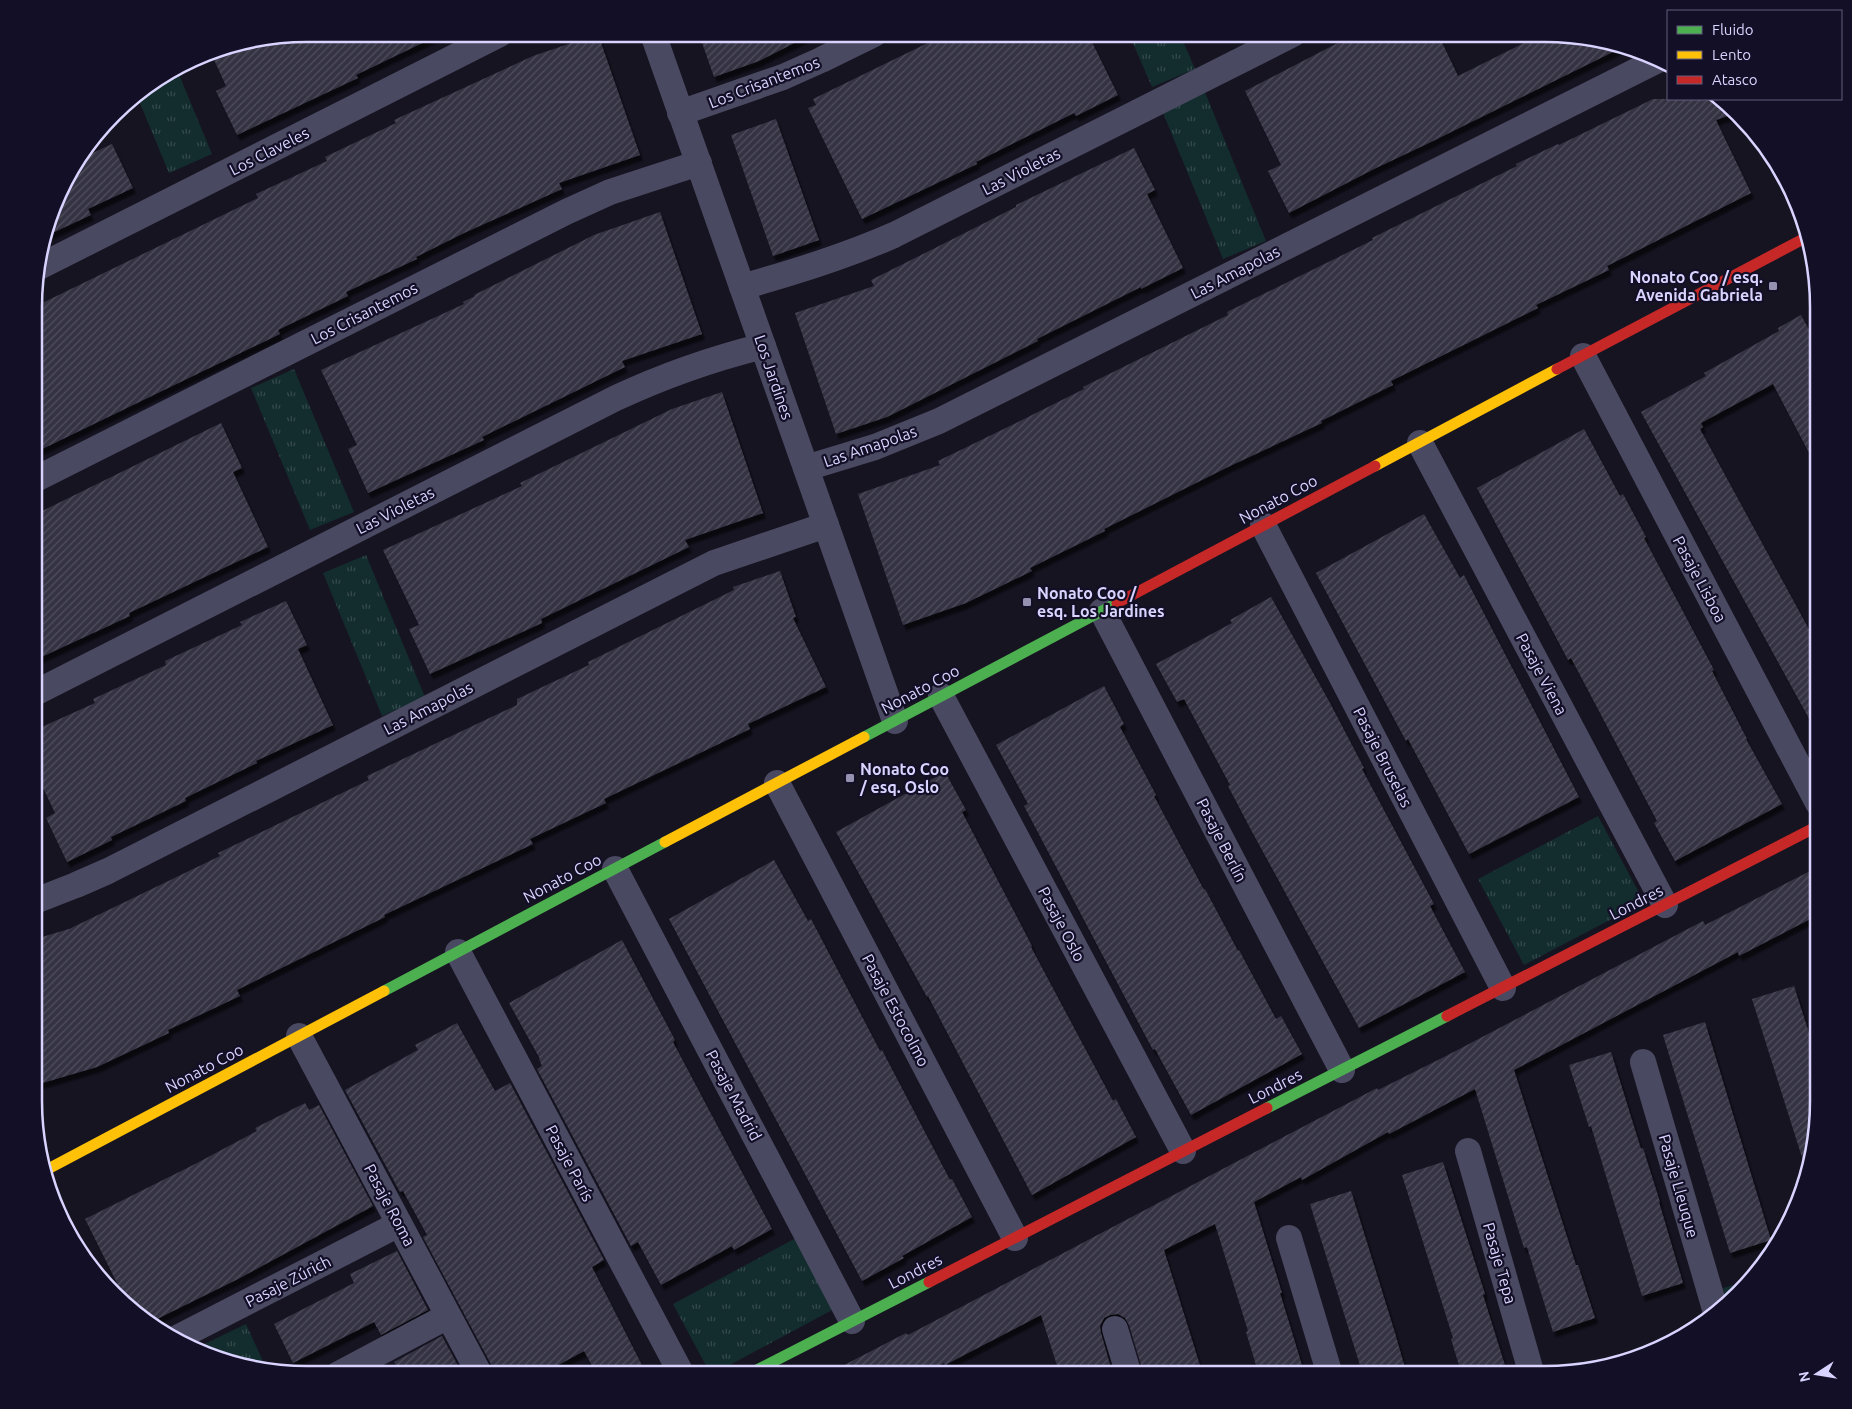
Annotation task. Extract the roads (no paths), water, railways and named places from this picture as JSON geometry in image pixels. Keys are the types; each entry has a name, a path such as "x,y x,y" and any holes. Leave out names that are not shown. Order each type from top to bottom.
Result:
{"main road":[{"name":"Nonato Coo","path":"51,1167 1800,241"},
{"name":"Londres","path":"764,1366 1810,830"}],"street":[{"name":"Los Claveles","path":"47,263 484,42"},
{"name":"Los Jardines","path":"656,42 894,721"},
{"name":"Los Crisantemos","path":"680,113 783,77 858,42"},
{"name":"Las Violetas","path":"742,287 818,264 894,235 1277,42"},
{"name":"Las Amapolas","path":"806,468 875,447 939,421 1649,64"},
{"name":"Los Crisantemos","path":"42,476 566,212 610,192 699,163"},
{"name":"Las Violetas","path":"42,689 616,398 678,371 715,358 763,346"},
{"name":"Pasaje Lisboa","path":"1583,356 1810,788"},
{"name":"Pasaje Viena","path":"1420,443 1665,905"},
{"name":"Las Amapolas","path":"42,898 108,871 714,562 826,525"},
{"name":"Pasaje Bruselas","path":"1263,526 1503,988"},
{"name":"Pasaje Berlín","path":"1102,611 1342,1070"},
{"name":"Pasaje Oslo","path":"941,696 1183,1152"},
{"name":"Pasaje Estocolmo","path":"777,783 1015,1238"},
{"name":"Pasaje Madrid","path":"615,868 852,1321"},
{"name":"Pasaje París","path":"458,952 677,1366"},
{"name":"Pasaje Roma","path":"299,1036 475,1366"},
{"name":"Pasaje Lleuque","path":"1643,1062 1713,1306"},
{"name":"Pasaje Tepa","path":"1468,1151 1529,1366"},
{"name":"Pasaje Zúrich","path":"183,1335 399,1224"},
{"path":"1289,1238 1327,1366"},
{"path":"354,1366 448,1316"},
{"path":"1115,1329 1126,1366"}],"place":[{"name":"Nonato Coo / esq. Avenida Gabriela","path":"1773,286"},
{"name":"Nonato Coo / esq. Los Jardines","path":"1027,602"},
{"name":"Nonato Coo / esq. Oslo","path":"850,778"}]}
